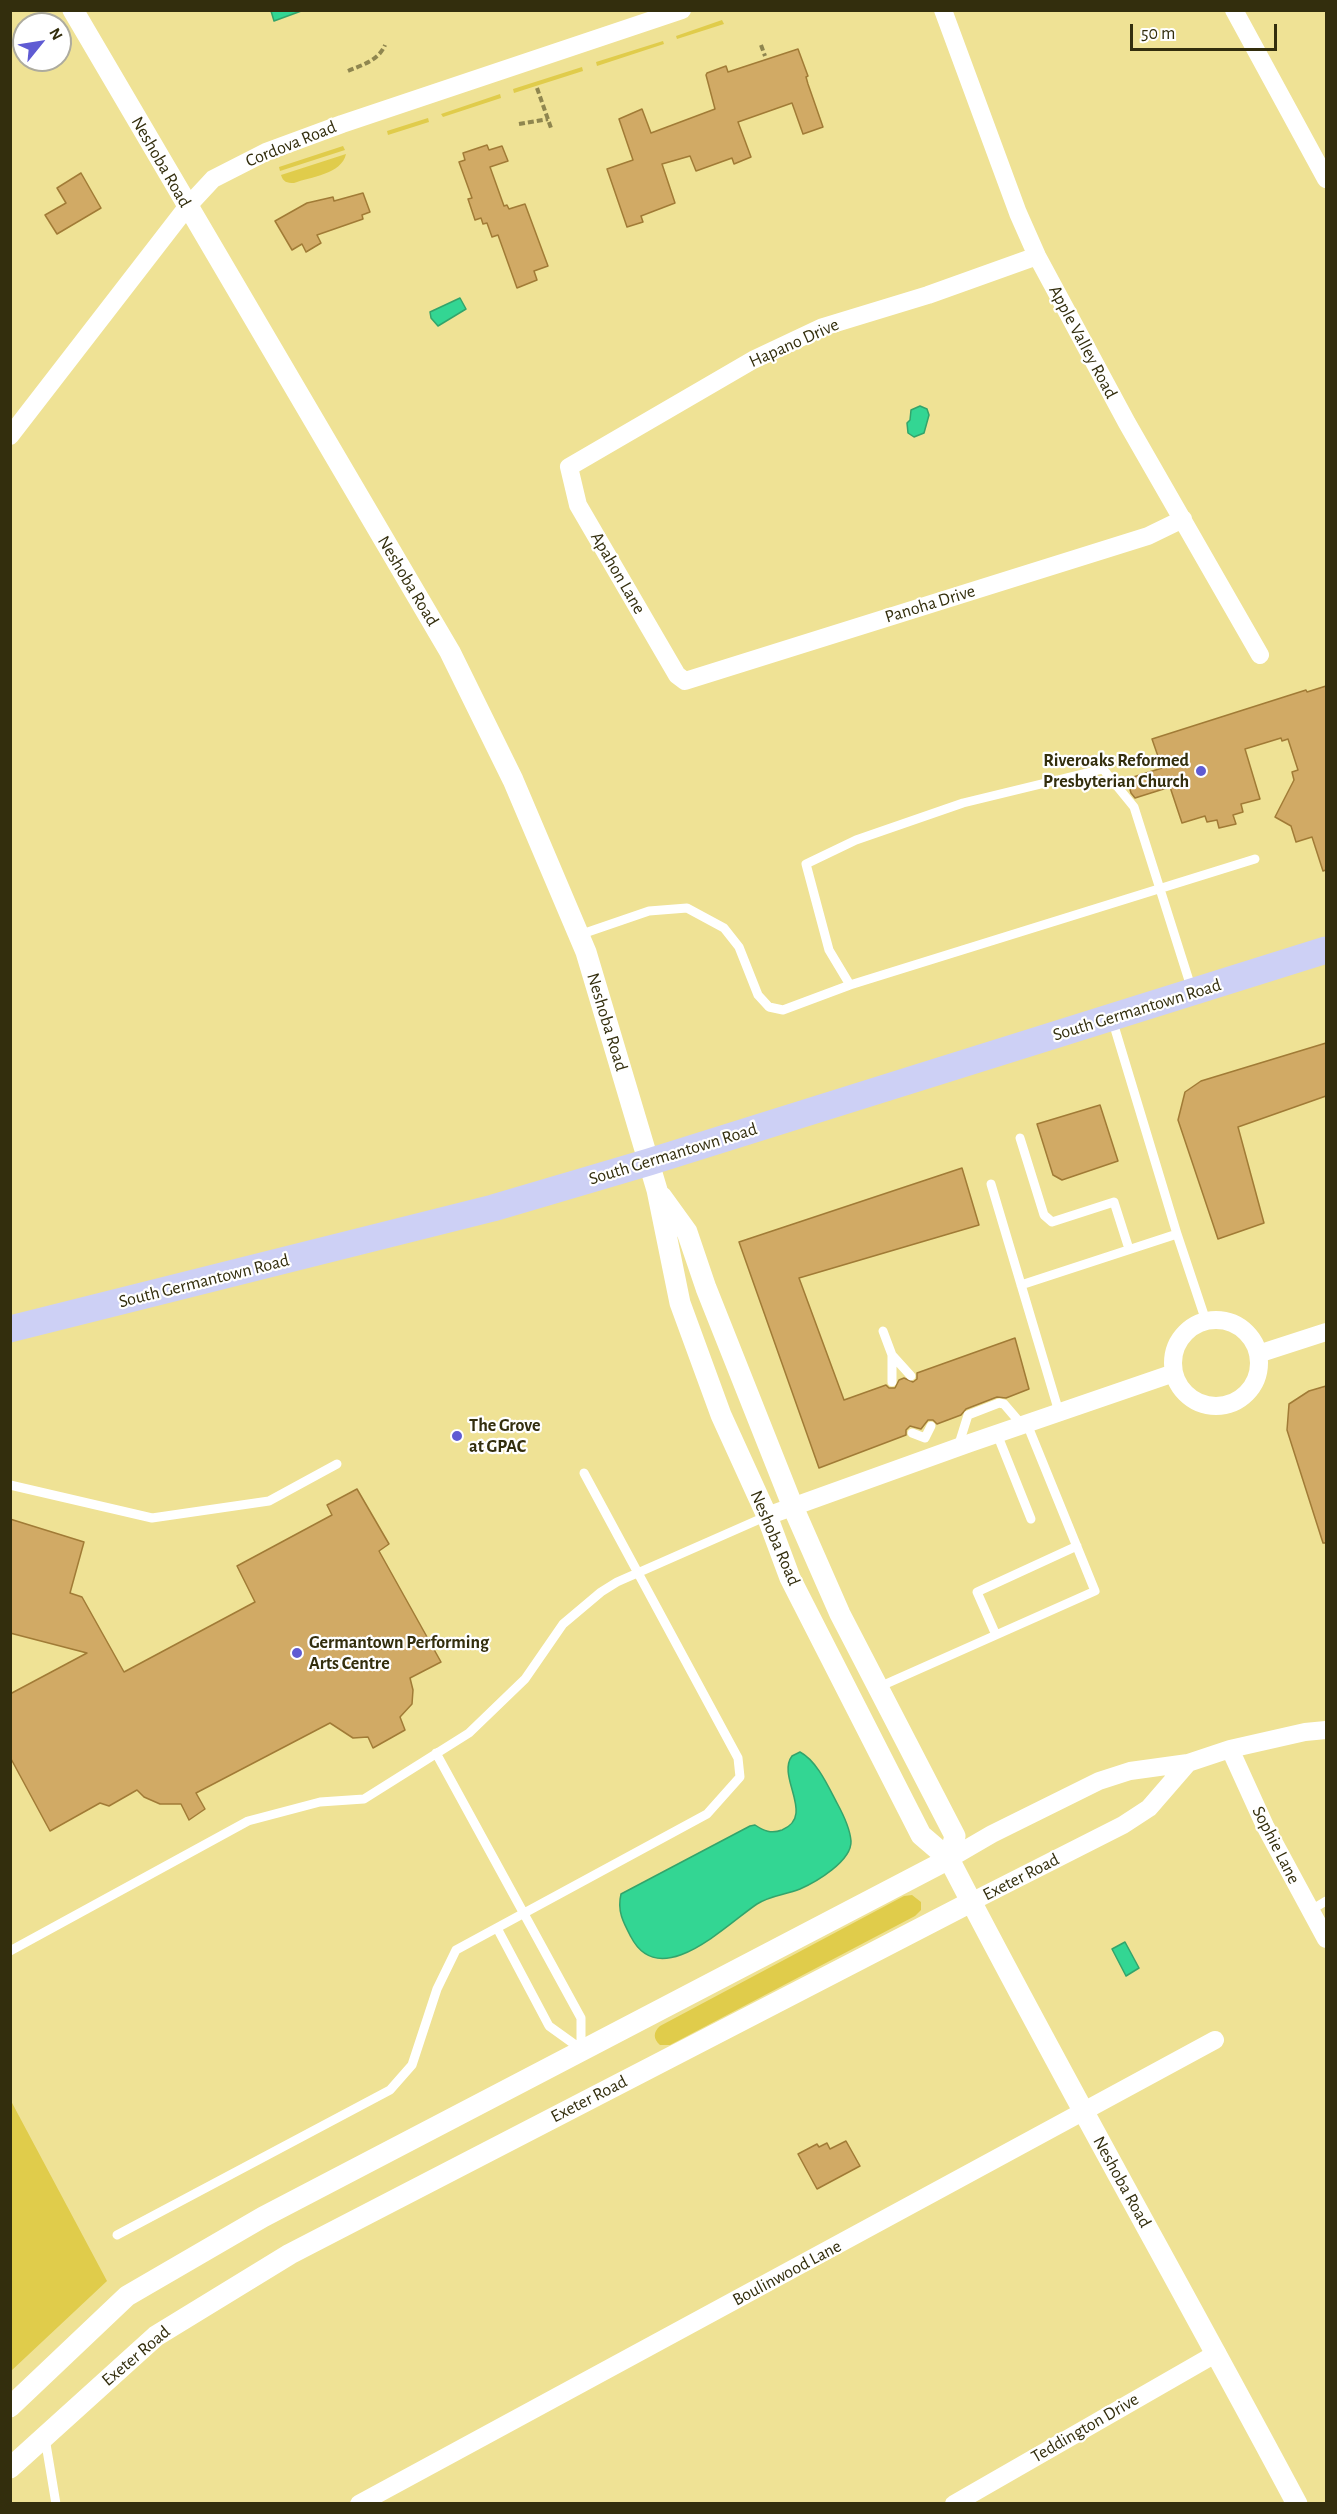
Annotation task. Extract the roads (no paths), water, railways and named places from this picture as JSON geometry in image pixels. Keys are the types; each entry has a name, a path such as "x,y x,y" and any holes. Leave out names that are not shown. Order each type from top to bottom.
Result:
{"main road":[{"name":"South Germantown Road","path":"10,1329 493,1208 649,1162 1326,950"}],"street":[{"name":"Neshoba Road","path":"74,10 187,207 450,652 513,780 586,952 657,1190 680,1303 721,1415 767,1516 790,1578 921,1835 949,1859 1297,2504"},
{"name":"Cordova Road","path":"10,436 187,207 213,178 266,152 342,124 682,10"},
{"name":"Apple Valley Road","path":"943,10 1018,213 1037,256 1127,423 1260,655"},
{"path":"1234,10 1326,179"},
{"name":"Hapano Drive","path":"569,467 753,360 823,327 928,295 1037,256"},
{"name":"Apahon Lane","path":"569,467 578,505 677,675"},
{"name":"Panoha Drive","path":"677,675 685,681 1148,536 1183,519"},
{"name":"Neshoba Road","path":"657,1190 687,1232 706,1288 793,1507 840,1614 954,1836 949,1859"},
{"path":"1206,1321 1227,1322 1245,1331 1253,1341 1258,1354 1259,1366 1251,1389 1231,1404 1216,1406 1202,1404 1190,1397 1180,1386 1174,1373 1173,1359 1176,1346 1183,1335 1194,1326 1206,1321"},
{"path":"1258,1354 1326,1332"},
{"path":"767,1516 1174,1373"},
{"path":"10,2407 127,2296 292,2200 949,1859 992,1834 1099,1781 1130,1772 1188,1763 1230,1749 1305,1732 1326,1730"},
{"name":"Sophie Lane","path":"1230,1749 1265,1826 1319,1906 1326,1939"},
{"name":"Exeter Road","path":"10,2468 156,2336 290,2254 1123,1825 1149,1808 1188,1763"},
{"name":"Boulinwood Lane","path":"358,2504 1215,2040"},
{"name":"Teddington Drive","path":"954,2504 1217,2353"}],"lane":[{"path":"850,985 829,950 806,864 856,840 963,803 1102,769 1134,807 1193,992"},
{"path":"579,935 649,911 687,908 724,928 739,947 758,995 769,1007 783,1010 850,985 1255,859"},
{"path":"1112,1017 1177,1234 1206,1321"},
{"path":"1020,1138 1044,1215 1052,1222 1114,1202 1129,1249"},
{"path":"992,1184 1059,1412"},
{"path":"1021,1285 1177,1234"},
{"path":"883,1331 892,1355 892,1382"},
{"path":"892,1355 911,1376"},
{"path":"879,1687 1095,1591 1024,1424 1004,1404 999,1403 968,1415 958,1448"},
{"path":"931,1426 925,1438 932,1457"},
{"path":"912,1433 925,1438"},
{"path":"997,1434 1031,1520"},
{"path":"10,1485 152,1518 269,1501 337,1464"},
{"path":"117,2235 390,2090 412,2065 437,1989 456,1950 707,1814 740,1777 738,1758 584,1473"},
{"path":"10,1951 248,1821 320,1802 364,1798 469,1733 525,1679 562,1624 601,1592 767,1516"},
{"path":"996,1635 977,1592 1077,1546"},
{"path":"436,1753 580,2018 581,2050"},
{"path":"497,1928 549,2026 581,2050"},
{"path":"45,2437 56,2504"}],"place":[{"name":"Riveroaks Reformed Presbyterian Church","path":"1201,771"},
{"name":"The Grove at GPAC","path":"457,1436"},
{"name":"Germantown Performing Arts Centre","path":"297,1653"}]}
